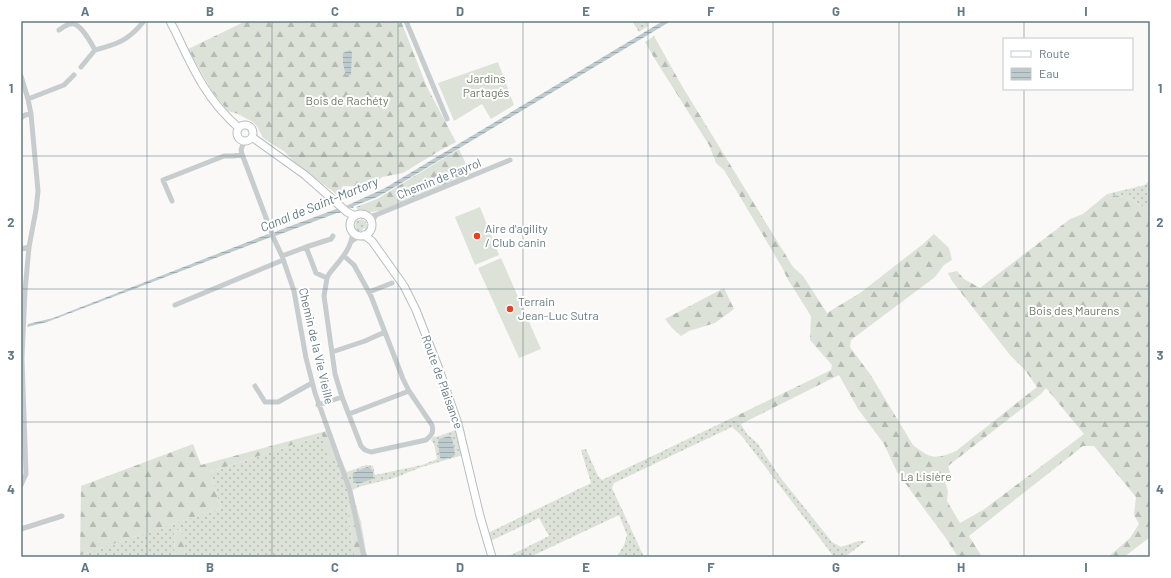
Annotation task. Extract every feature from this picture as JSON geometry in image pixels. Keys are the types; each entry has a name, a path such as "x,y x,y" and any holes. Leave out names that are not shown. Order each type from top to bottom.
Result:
{"main road":[{"path":"170,21 190,63 207,92 220,109 239,128"},
{"path":"173,21 177,34"},
{"path":"243,125 248,126 253,132 252,137 249,141 239,139 237,135 239,128 243,125"},
{"path":"252,137 306,175 354,218"},
{"path":"362,215 369,220 371,226 362,234 350,228 354,218 362,215"},
{"name":"Route de Plaisance","path":"362,234 372,241 398,277 409,296 442,376 458,424 474,493 492,557"}],"street":[{"path":"81,67 95,50 116,44 131,36 144,21"},
{"path":"406,21 447,119"},
{"path":"59,30 71,24 76,25 81,29 95,50"},
{"path":"28,99 64,85 74,75"},
{"path":"21,76 31,114 38,179 38,195 29,247 25,291 22,358 26,474 21,485"},
{"path":"21,118 26,114 31,114"},
{"name":"Chemin de la Vie Vieille","path":"244,141 241,150 242,154 283,258 294,291 312,383 318,405 350,491 364,557"},
{"path":"172,201 163,180 224,156 242,154"},
{"name":"Chemin de Payrol","path":"369,220 510,160"},
{"path":"344,256 354,265 369,292 403,379 409,391 432,425 433,430 431,436 426,440 371,452 365,450 361,446 342,397 335,374 324,296 327,278 344,256 352,241 362,234"},
{"path":"174,305 306,247 331,239 333,236"},
{"path":"21,249 29,247"},
{"path":"306,247 316,273 327,278"},
{"path":"369,292 392,283"},
{"path":"332,352 365,341 385,332"},
{"path":"255,386 266,402 278,402 312,383"},
{"path":"349,414 409,391"},
{"path":"318,405 342,397"},
{"path":"21,529 62,516"}],"green space":[{"name":"Bois de Rachéty","path":"246,21 401,21 427,87 456,142 403,173 382,177 371,187 343,186 341,189 348,197 344,200 294,162 285,152 263,138 257,126 253,122 238,114 228,111 212,91 188,49"},
{"path":"632,21 647,21 648,26 639,32"},
{"name":"Bois des Maurens","path":"654,36 682,86 793,267 803,276 827,313 860,293 934,234 949,248 952,260 944,265 935,277 851,340 850,347 870,374 913,445 924,453 933,457 943,456 956,451 1037,387 1025,370 1010,355 952,281 948,273 957,271 964,279 980,288 1070,219 1083,214 1107,194 1129,198 1148,210 1150,218 1150,537 1124,557 1108,557 1130,538 1139,524 1134,515 1136,497 1094,446 1083,446 969,536 982,557 958,557 897,472 884,444 858,409 839,375 741,424 736,416 831,370 832,365 810,340 811,316 724,170 716,163 709,145 645,42","holes":["1046,388 1084,434 983,510 960,523 947,501 948,491 945,482 950,472 948,466 1041,394"]},
{"name":"Jardins Partagés","path":"498,62 514,105 491,119 482,104 454,121 438,83"},
{"path":"459,149 471,175 380,211 370,212 358,210 356,207 377,199"},
{"path":"1149,181 1150,218 1148,210 1129,198 1107,194 1145,185"},
{"name":"Aire d'agility / Club canin","path":"480,207 499,255 475,265 455,217"},
{"path":"362,219 366,222 366,230 364,228 362,231 358,231 355,224 356,221"},
{"name":"Terrain Jean-Luc Sutra","path":"501,258 541,349 519,358 478,268"},
{"path":"724,288 734,309 715,323 689,331 681,336 665,319"},
{"path":"736,416 747,434 758,444 780,477 832,542 841,547 859,541 866,541 846,556 834,557 741,435 732,427 614,483 612,488 644,557 619,557 618,555 624,545 627,535 619,515 530,557 507,557 549,536 539,518 484,544 463,455 352,490 356,505 347,508 355,557 185,557 181,529 174,532 175,557 80,557 80,555 221,508 210,472 322,435 341,459 347,472 366,465 373,466 375,475 422,465 437,459 434,444 431,440 434,436 436,437 464,428 467,447 488,533 591,483 581,450 586,449 598,476 602,480"},
{"path":"330,430 341,459 330,462 322,435 210,472 221,508 80,555 81,486 193,444 201,465"},
{"path":"356,505 361,522 367,557 355,557 347,508"},
{"path":"182,529 185,557 175,557 174,532"}],"water":[{"path":"663,21 671,21 388,191 354,206 353,208 346,206 385,188"},
{"path":"350,50 352,52 351,75 346,75 343,64 343,53"},
{"path":"339,208 342,210 340,213 276,236 274,233 277,231"},
{"path":"268,234 271,235 271,237 47,322 27,327 28,324 53,318"},
{"path":"449,436 452,438 455,454 453,457 443,459 440,458 439,439"},
{"path":"367,467 373,472 373,479 357,484 353,479 353,473"}],"place":[{"name":"Aire d'agility / Club canin","path":"477,236"},
{"name":"Terrain Jean-Luc Sutra","path":"510,309"}],"water label":[{"name":"Canal de Saint-Martory","path":"319,204"}],"park label":[{"name":"La Lisière","path":"926,477"}]}
